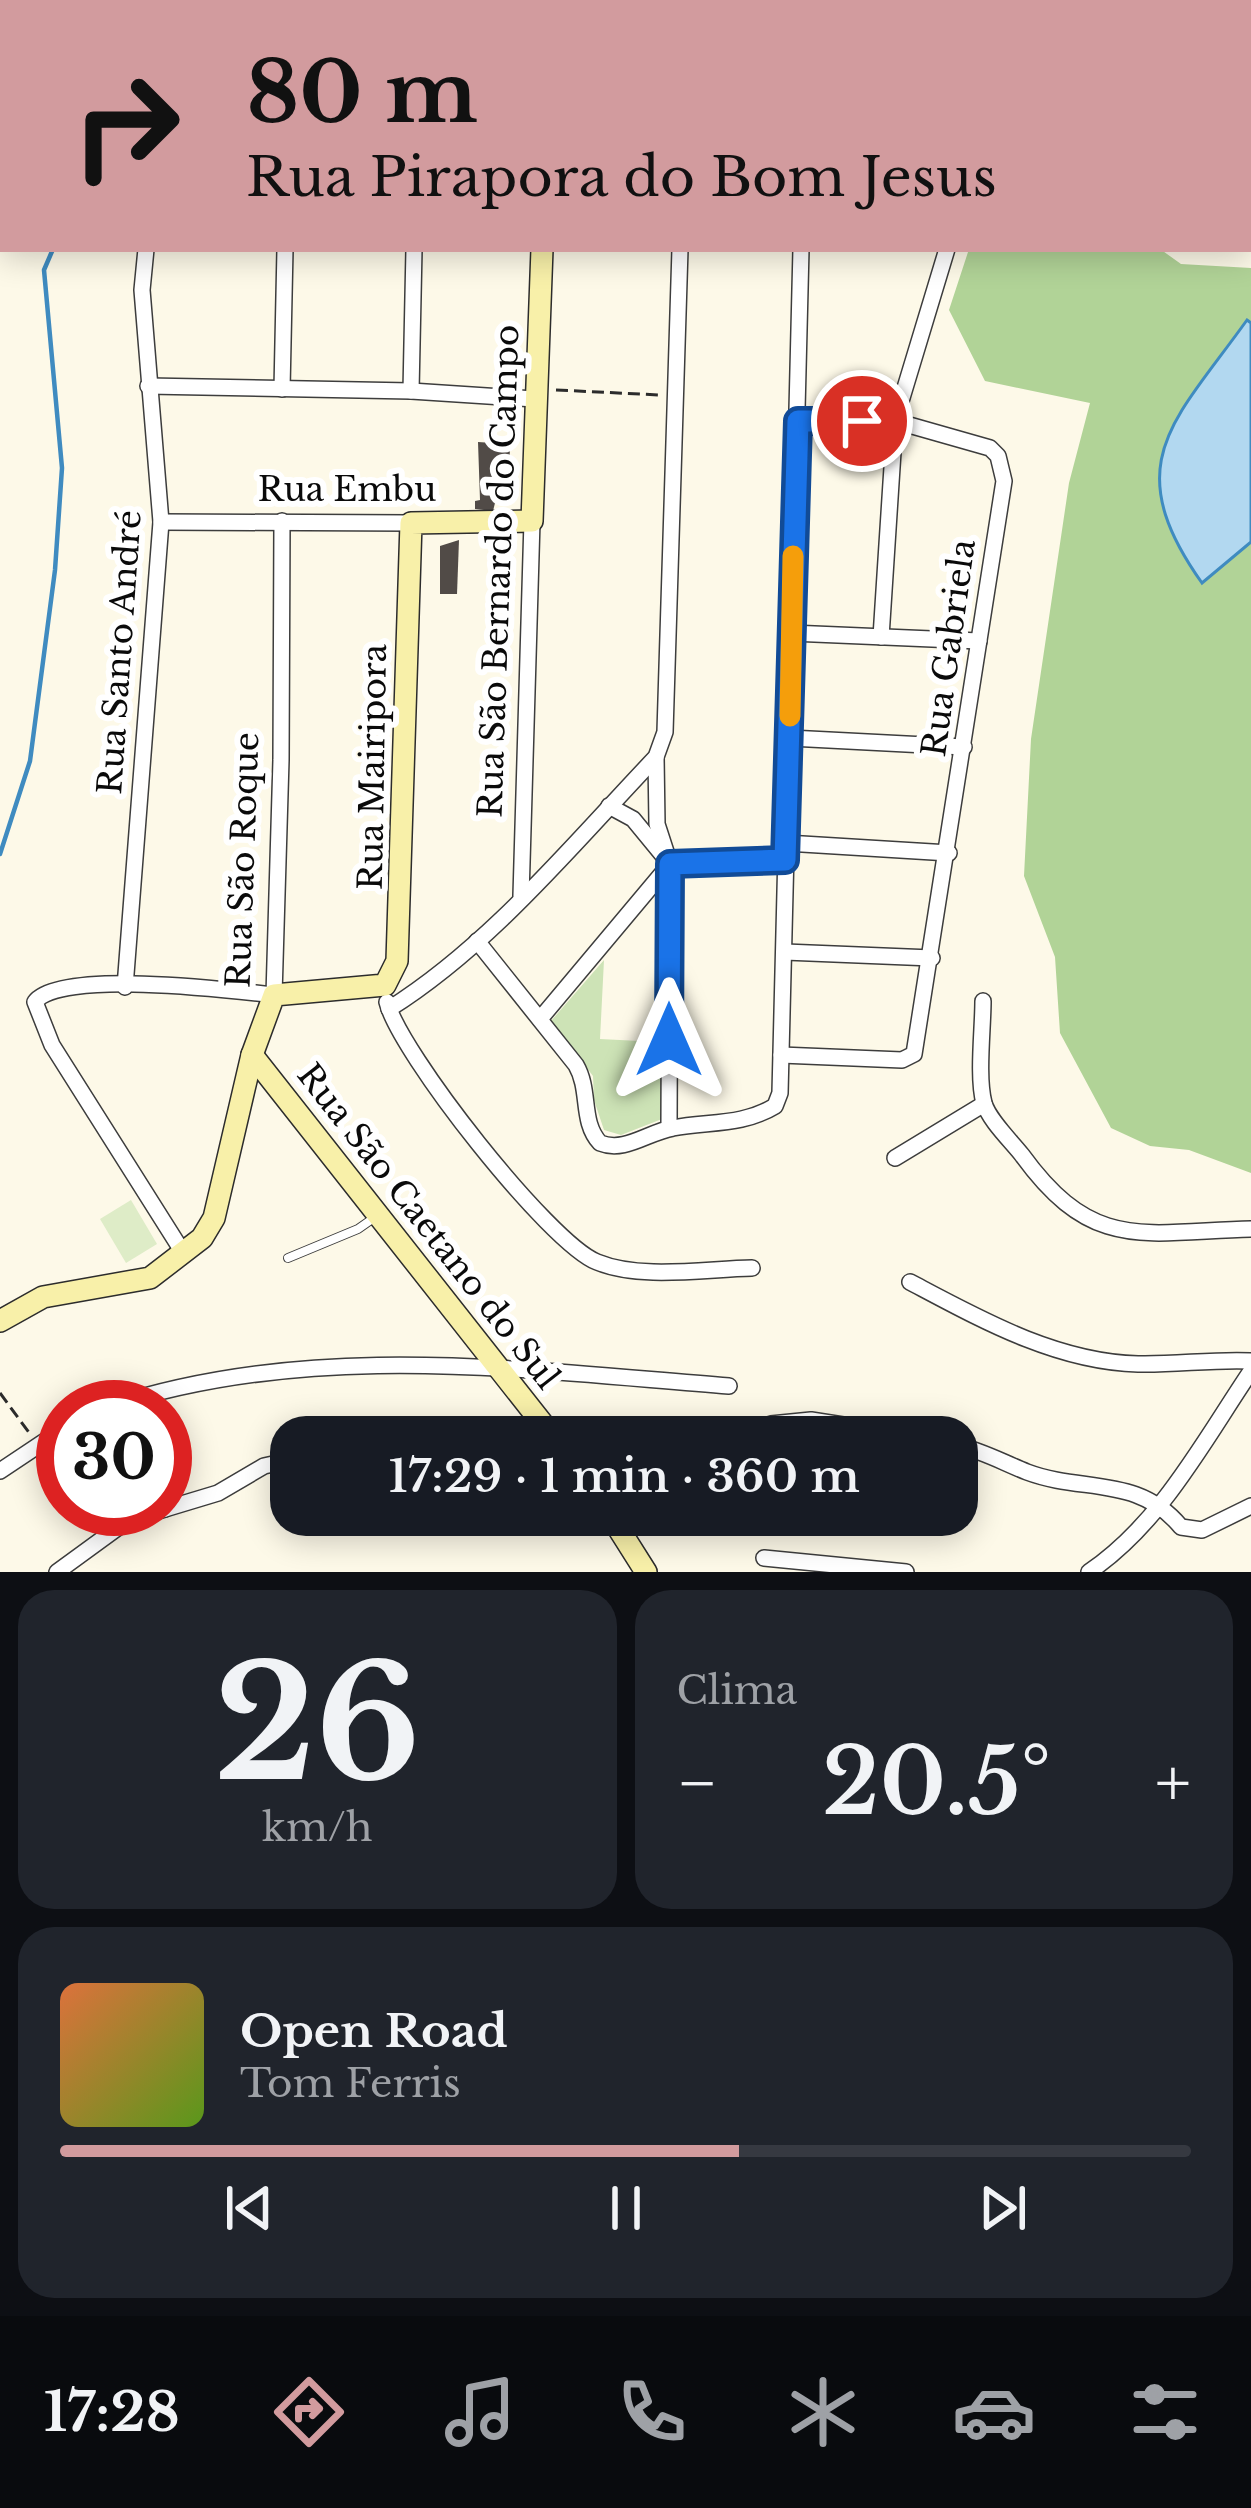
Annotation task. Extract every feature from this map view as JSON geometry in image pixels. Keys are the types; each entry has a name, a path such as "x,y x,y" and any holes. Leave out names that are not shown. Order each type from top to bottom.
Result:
{"street":[{"name":"Rua Santo André","path":"125,987 161,522 142,290 146,252"},
{"path":"282,388 285,252"},
{"path":"411,391 414,252"},
{"name":"Rua São Bernardo do Campo","path":"520,896 542,252"},
{"path":"669,1128 670,864 657,824 656,757 665,732 680,252"},
{"path":"477,941 583,1078 588,1123 600,1143 624,1145 669,1128 730,1123 775,1106 782,1055 801,252"},
{"path":"881,637 895,421 946,252"},
{"path":"148,386 535,394"},
{"name":"Rua Gabriela","path":"782,1055 902,1060 914,1054 1004,481 998,456 990,448 895,421 798,421"},
{"name":"Rua Embu","path":"161,522 532,520"},
{"name":"Rua São Roque","path":"184,1255 214,1218 253,1055 274,994 282,521"},
{"name":"Rua Mairipora","path":"388,1009 385,986 397,961 403,888 411,523"},
{"path":"791,633 979,641"},
{"path":"790,738 964,747"},
{"path":"656,757 477,941 430,983 388,1009 422,1067 541,1220 581,1255 623,1269 752,1268"},
{"path":"609,806 634,819 670,864"},
{"path":"540,1018 670,864 786,851 949,854"},
{"path":"785,952 932,958"},
{"path":"0,1321 43,1297 135,1284 184,1255 52,1045 35,1009 38,996 56,988 189,985 274,994 385,986"},
{"path":"982,1001 984,1104 1047,1190 1085,1220 1117,1231 1251,1229"},
{"name":"Rua São Caetano do Sul","path":"253,1055 537,1416"},
{"path":"896,1158 984,1104"},
{"path":"910,1282 1001,1330 1076,1354 1136,1364 1251,1360"},
{"path":"192,1390 315,1366 428,1362 729,1385"},
{"path":"1090,1572 1120,1551 1161,1504 1251,1371"},
{"path":"0,1471 36,1446"},
{"path":"978,1449 1029,1473 1137,1494 1161,1504 1180,1527 1202,1530 1251,1506"},
{"path":"192,1501 218,1493 270,1465"},
{"path":"57,1572 106,1536"},
{"path":"623,1536 646,1572"},
{"path":"764,1558 906,1572"}],"lane":[{"path":"288,1258 358,1229 379,1214"}],"path":[{"path":"535,394 675,396"},
{"path":"0,1393 36,1442"}],"green space":[{"path":"968,252 1164,252 1181,264 1251,268 1251,1173 1189,1150 1150,1146 1111,1128 1060,1033 1055,957 1024,876 1031,739 1069,483 1090,403 985,381 949,310"},
{"path":"604,960 600,1039 659,1042 662,1119 621,1135 604,1130 594,1100 593,1076 551,1021"},
{"path":"131,1200 157,1244 126,1263 100,1219"}],"water":[{"path":"1247,320 1251,323 1251,542 1202,583 1163,506 1160,474 1165,445 1178,416"}],"building":[{"path":"478,442 508,444 510,450 506,505 495,503 493,511 475,509 475,501 480,500"},
{"path":"459,540 457,594 440,594 440,546"}],"waterway":[{"path":"0,854 30,761 55,570 62,468 44,270 52,252"}],"slow traffic":[{"path":"790,716 793,556"}],"route":[{"path":"669,1040 670,864 785,860 798,421 862,421"}]}
